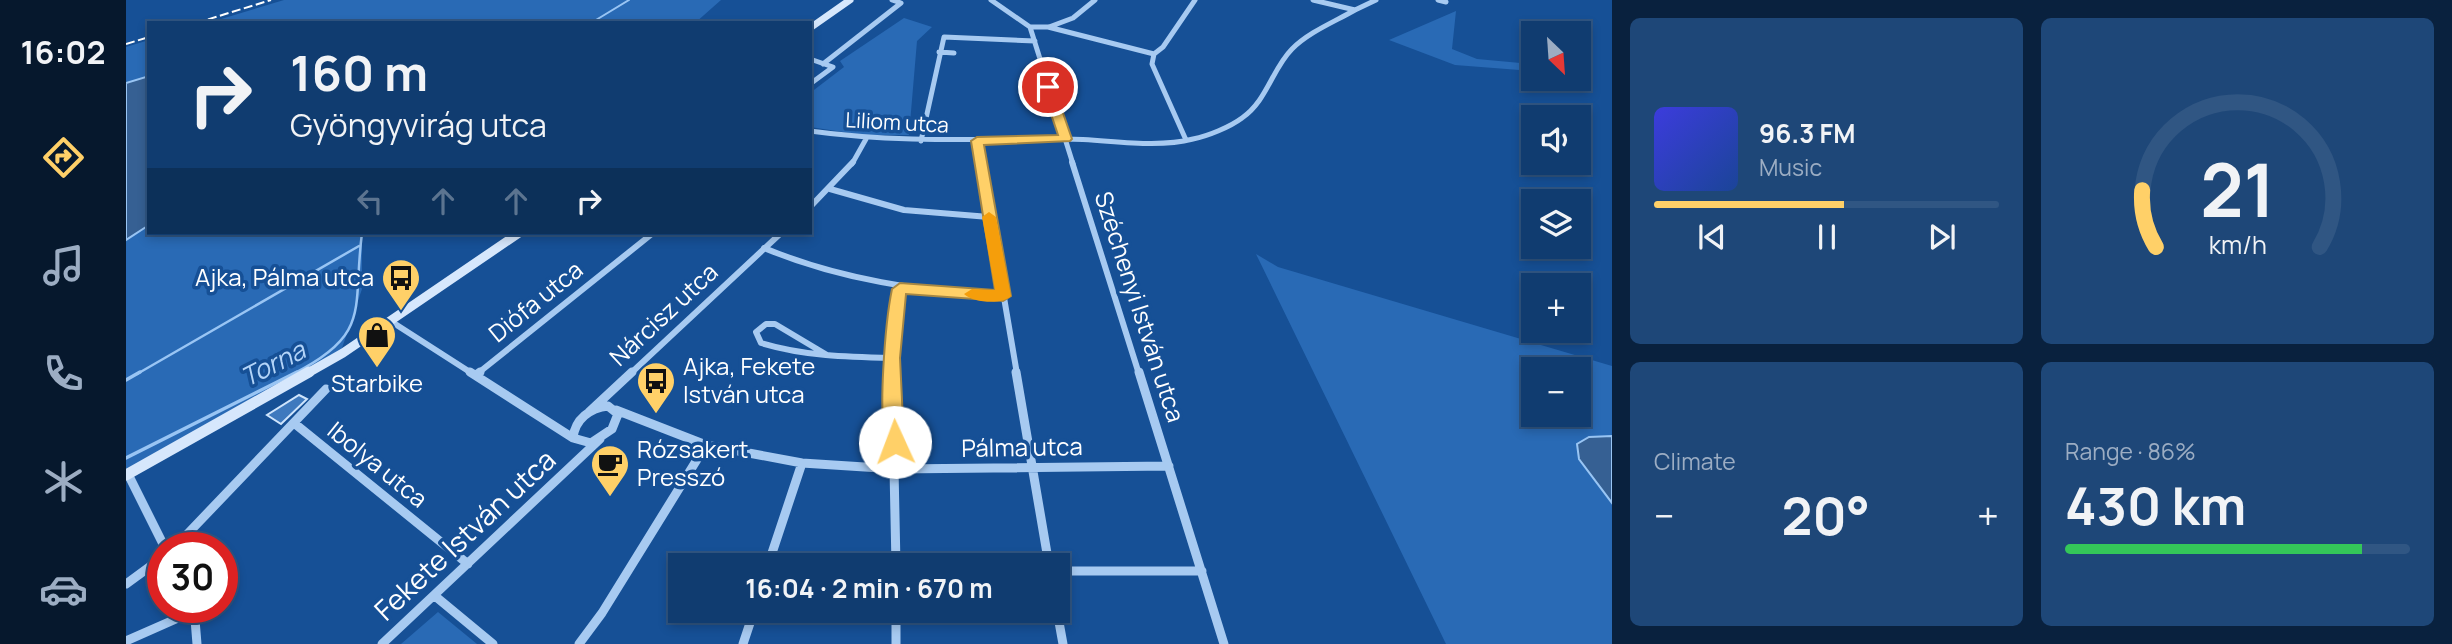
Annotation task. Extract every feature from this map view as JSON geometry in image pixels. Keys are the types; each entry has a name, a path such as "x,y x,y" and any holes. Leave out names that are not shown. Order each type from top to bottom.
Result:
{"main road":[{"path":"812,27 850,0"},
{"path":"127,475 314,370 392,322 516,235"}],"street":[{"path":"824,64 901,3 892,0"},
{"path":"991,0 1030,27 1048,27 1154,54"},
{"path":"1048,27 1073,18 1096,0"},
{"path":"1186,140 1153,64 1154,54 1163,47 1195,0"},
{"path":"1313,0 1355,10"},
{"name":"Liliom utca","path":"812,131 866,139 921,141 1186,140 1223,129 1243,118 1267,92 1290,51 1311,34 1376,0"},
{"path":"1438,0 1446,2"},
{"name":"Széchenyi István utca","path":"1030,27 1224,644"},
{"path":"921,141 942,40 947,36 1035,41"},
{"path":"939,52 954,54"},
{"path":"812,60 833,67 812,83"},
{"path":"812,204 852,164 866,139"},
{"path":"977,141 1047,553"},
{"path":"830,189 904,210 989,217"},
{"name":"Diófa utca","path":"476,375 651,235"},
{"name":"Nárcisz utca","path":"604,401 779,235"},
{"path":"764,248 824,272 900,289 1003,296"},
{"path":"896,553 892,358 893,322 900,289"},
{"path":"392,322 585,444 600,439 617,414"},
{"path":"827,355 775,324 766,324 756,332 761,343 794,352 827,355 892,358"},
{"path":"189,532 326,390"},
{"path":"558,428 576,424 604,401"},
{"name":"Pálma utca","path":"604,401 617,414 632,417 706,445 802,464 896,469 1169,466"},
{"name":"Ibolya utca","path":"294,423 468,564"},
{"path":"573,438 576,424"},
{"name":"Fekete István utca","path":"382,644 600,439"},
{"name":"Fekete István utca","path":"579,459 585,444"},
{"path":"579,644 603,613 706,445"},
{"path":"772,553 802,464"},
{"path":"127,475 156,532"},
{"path":"126,584 147,569"},
{"path":"1070,571 1202,571"},
{"path":"435,596 493,644"},
{"path":"126,641 164,623"},
{"path":"195,623 197,644"},
{"path":"743,644 750,623"},
{"path":"896,623 896,644"},
{"path":"1059,623 1063,644"}],"shaded area":[{"path":"284,0 721,0 697,21 215,21"},
{"path":"1456,11 1452,49 1477,59 1521,63 1521,70 1455,65 1389,40"},
{"path":"904,18 932,27 917,41 909,135 863,135 812,127 812,91 844,67 840,61"},
{"path":"147,41 147,77 126,83 126,47"},
{"path":"147,77 147,226 126,240 126,83"},
{"path":"147,226 147,235 362,235 362,289 340,354 126,474 126,240"},
{"path":"1256,254 1278,267 1521,339 1521,343 1534,343 1582,357 1521,357 1521,427 1591,427 1591,360 1612,366 1612,436 1589,437 1579,459 1612,503 1612,644 1446,644"},
{"path":"1612,436 1612,503 1579,459 1577,444 1589,437"},
{"path":"438,612 477,644 401,644"}],"building":[{"path":"299,395 307,399 281,424 267,415"}],"waterway":[{"name":"Torna","path":"594,21 629,0"},
{"name":"Torna","path":"293,374 319,360 336,346 347,332 354,317 357,300 362,235"},
{"name":"Torna","path":"137,374 359,246"},
{"name":"Torna","path":"126,380 140,372"},
{"name":"Torna","path":"126,458 297,372"}],"railway":[{"path":"203,21 271,0"},
{"path":"126,44 147,38"}],"slow traffic":[{"path":"972,294 1003,296 989,217"}],"place":[{"name":"Ajka, Pálma utca","path":"401,312"},
{"name":"Starbike","path":"377,369"},
{"name":"Ajka, Fekete István utca","path":"656,415"},
{"name":"Rózsakert Presszó","path":"610,498"}],"route":[{"path":"895,442 893,322 900,289 1003,296 977,141 1066,139 1048,87"}]}
